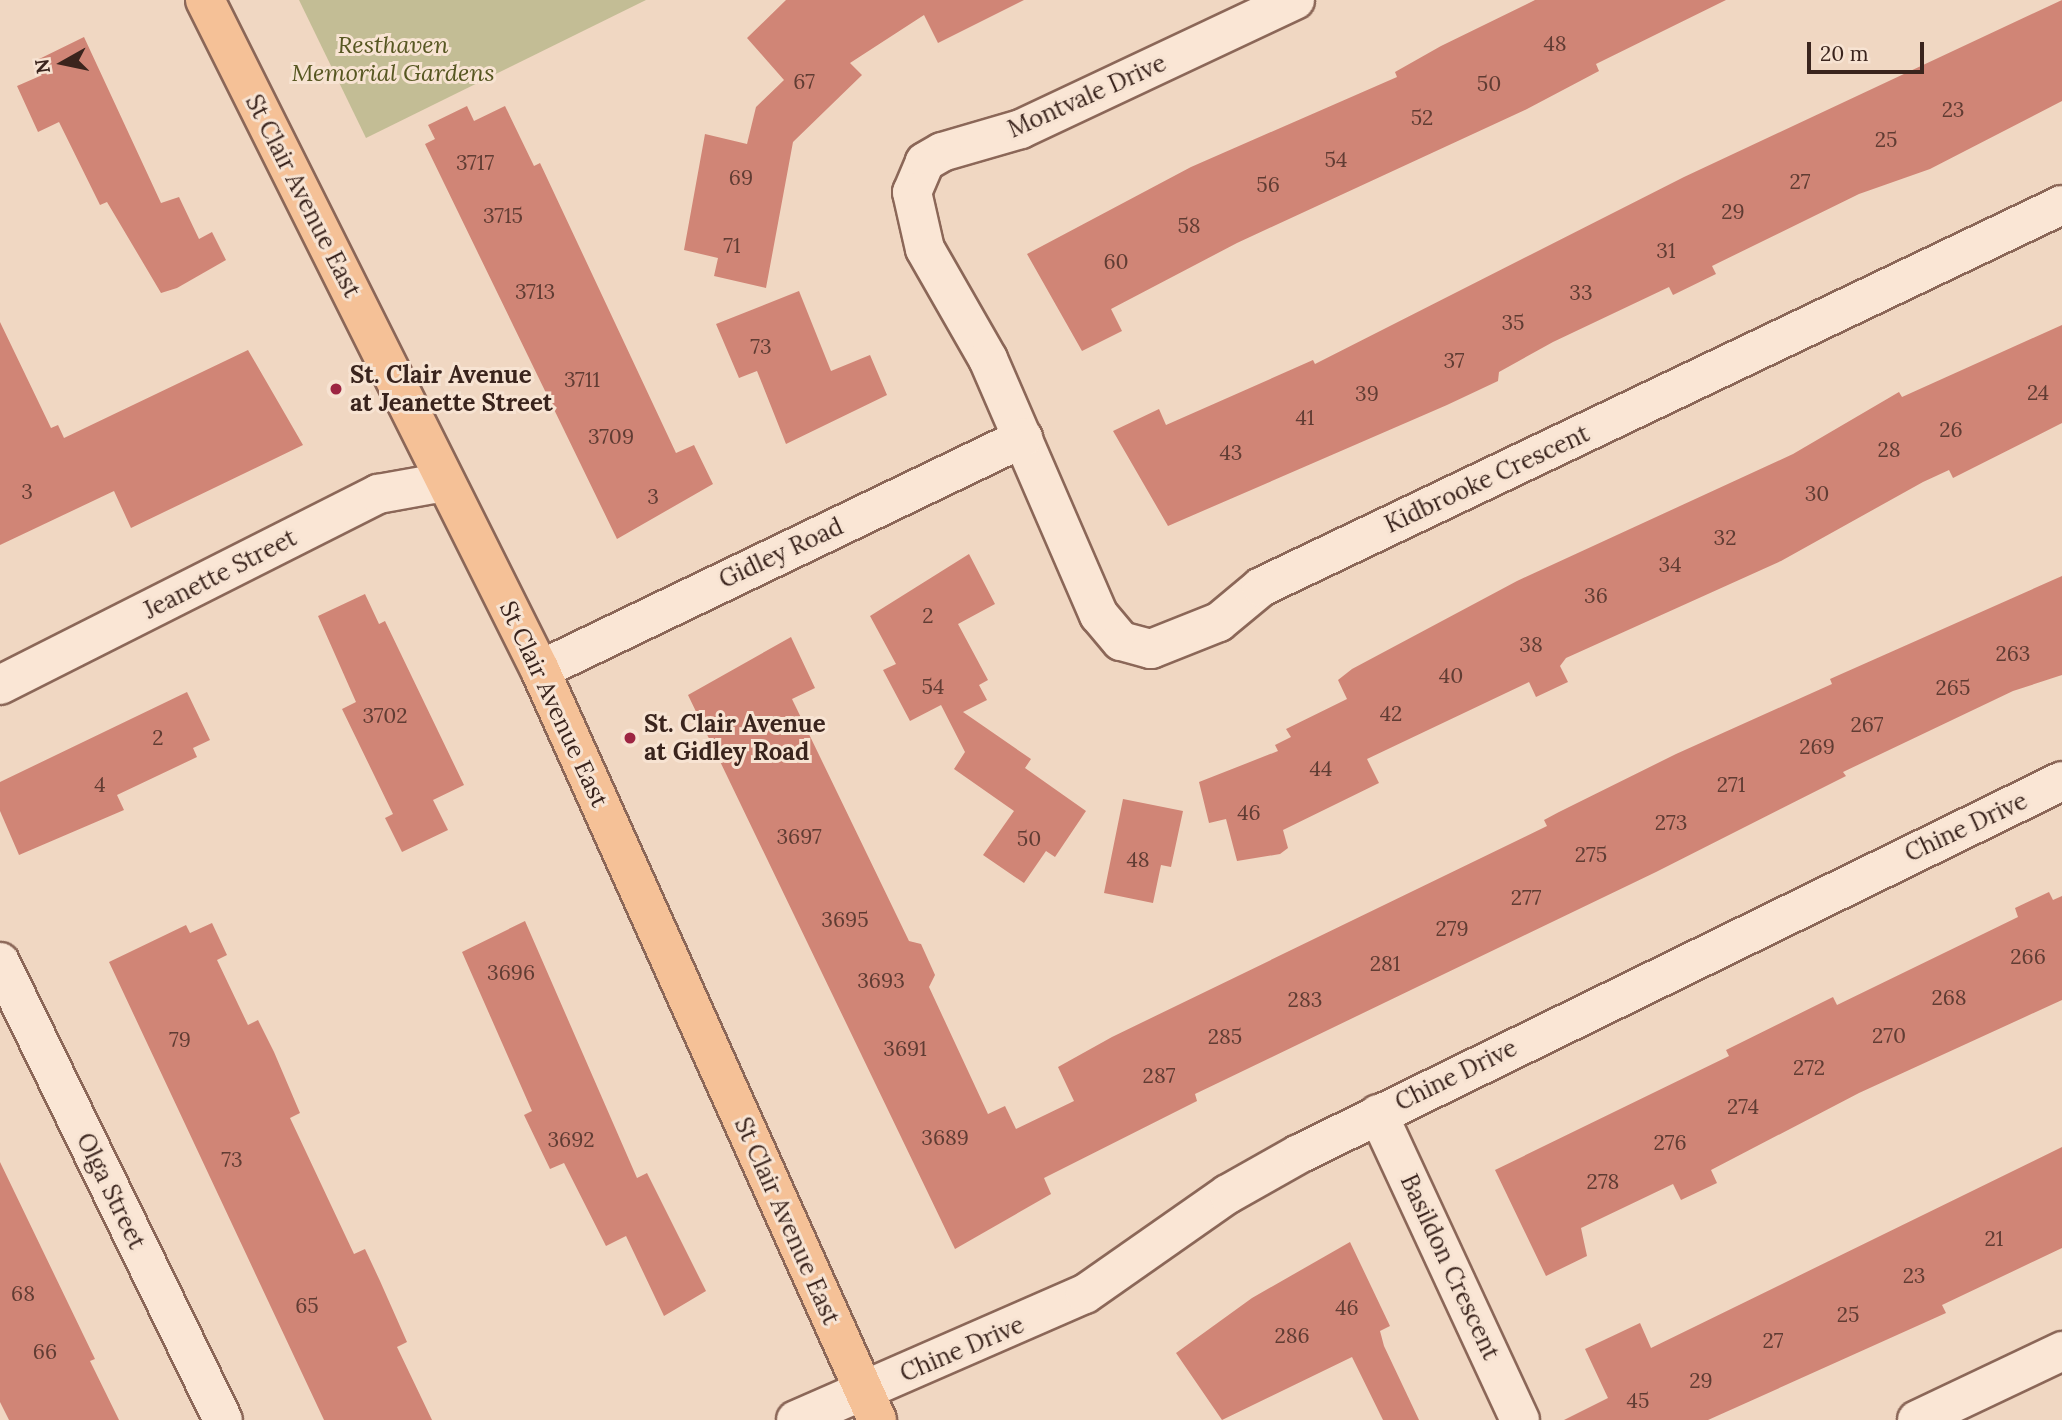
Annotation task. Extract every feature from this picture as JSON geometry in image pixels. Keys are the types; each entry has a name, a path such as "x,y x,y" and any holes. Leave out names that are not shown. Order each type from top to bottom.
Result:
{"main road":[{"name":"St Clair Avenue East","path":"205,0 540,670 870,1405"}],"street":[{"name":"Montvale Drive","path":"1023,438 917,227 912,192 926,162 1021,130 1295,0"},
{"name":"Kidbrooke Crescent","path":"1023,438 1099,615 1121,641 1151,649 1219,622 1261,587 2062,205"},
{"name":"Gidley Road","path":"540,670 1023,438"},
{"name":"Jeanette Street","path":"0,685 378,494 445,482"},
{"name":"Chine Drive","path":"796,1420 870,1405 1085,1294 1238,1187 1378,1114 2062,781"},
{"name":"Olga Street","path":"0,962 223,1420"},
{"name":"Basildon Crescent","path":"1378,1114 1520,1420"},
{"path":"1917,1420 2062,1351"}],"green space":[{"name":"Resthaven Memorial Gardens","path":"299,0 646,0 366,138"}],"building":[{"path":"786,0 1024,0 938,43 924,15 850,63 862,75 793,142 766,288 714,276 718,258 684,250 705,134 747,144 756,107 784,80 747,38"},
{"path":"1535,0 1726,0 1596,64 1599,71 1527,109 1237,243 1111,309 1122,331 1082,351 1027,254 1191,167 1397,77 1395,72 1441,46"},
{"path":"2062,0 2062,101 1930,169 1859,194 1712,266 1716,274 1673,295 1669,287 1553,342 1499,372 1498,381 1447,405 1168,526 1113,431 1159,409 1166,425 1313,360 1315,364 1684,177"},
{"path":"84,37 161,203 179,197 199,239 212,232 226,260 177,288 161,293 107,202 100,205 59,122 38,132 17,86 40,76 33,62"},
{"path":"467,106 474,121 505,106 534,166 540,163 676,453 694,445 713,484 617,539 425,144 435,139 428,125"},
{"path":"799,291 831,371 870,355 887,395 786,444 757,371 739,378 716,324"},
{"path":"0,322 51,428 58,425 64,438 248,350 303,445 131,528 114,491 0,545"},
{"path":"2062,325 2062,423 1953,478 1949,470 1923,482 1781,561 1566,658 1560,666 1568,682 1536,697 1529,682 1367,759 1379,783 1283,830 1288,848 1280,854 1237,861 1226,819 1209,823 1199,782 1278,751 1275,745 1291,737 1286,729 1347,699 1338,680 1352,669 1517,581 1793,454 1899,392 1902,397"},
{"path":"969,554 995,604 958,624 988,680 979,685 987,700 963,712 1031,759 1025,768 1086,811 1055,857 1046,851 1024,883 983,855 1014,811 954,769 965,752 941,705 910,721 883,670 896,664 870,616"},
{"path":"2062,576 2062,675 2013,691 1843,772 1846,776 1656,872 1195,1094 1197,1101 1044,1178 1051,1194 955,1249 688,695 791,637 815,688 792,699 909,941 921,944 935,975 929,987 988,1114 1005,1106 1016,1129 1074,1101 1058,1067 1112,1037 1547,826 1544,820 1676,754 1832,684 1830,679"},
{"path":"365,594 379,624 385,621 464,785 433,800 448,830 402,852 385,818 393,814 342,709 356,702 318,616"},
{"path":"187,692 210,740 193,748 197,757 117,795 124,810 19,855 0,811 0,782"},
{"path":"1123,799 1183,811 1171,867 1161,865 1153,903 1104,893"},
{"path":"2049,892 2053,900 2062,896 2062,1000 1859,1093 1711,1170 1717,1183 1681,1200 1673,1184 1581,1228 1587,1256 1546,1276 1495,1170 1729,1056 1726,1050 1833,997 1837,1005 2018,917 2015,908"},
{"path":"525,921 637,1178 647,1173 706,1291 664,1316 626,1236 606,1246 564,1163 550,1169 524,1115 532,1111 462,952"},
{"path":"212,923 227,955 217,960 248,1025 258,1020 274,1052 300,1113 290,1118 354,1254 365,1249 407,1342 397,1347 432,1420 324,1420 109,962 186,925 190,933"},
{"path":"2062,1147 2062,1248 1942,1305 1946,1313 1708,1420 1564,1420 1608,1398 1585,1349 1640,1323 1651,1348"},
{"path":"0,1162 95,1359 90,1361 119,1420 9,1420 0,1402"},
{"path":"1350,1242 1390,1326 1380,1331 1384,1346 1419,1420 1383,1420 1352,1357 1222,1420 1176,1353 1252,1298"}],"place":[{"name":"St. Clair Avenue at Jeanette Street","path":"336,389"},
{"name":"St. Clair Avenue at Gidley Road","path":"630,738"}]}
